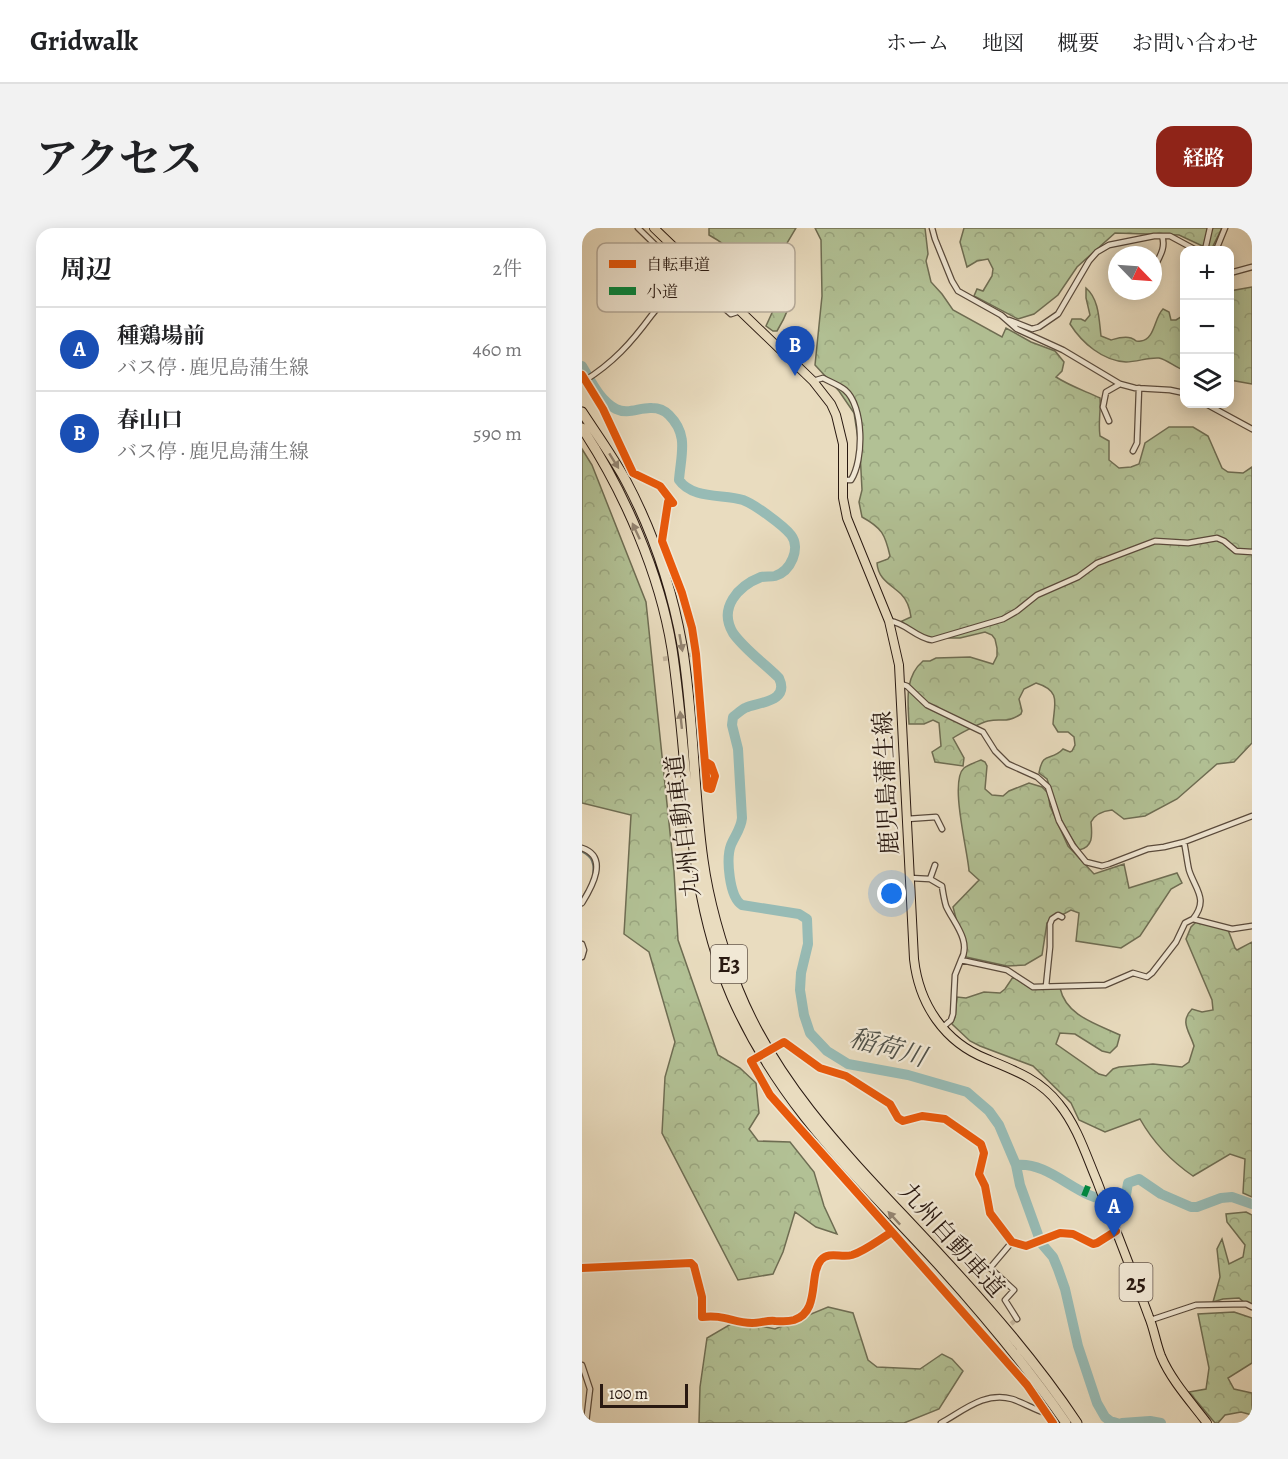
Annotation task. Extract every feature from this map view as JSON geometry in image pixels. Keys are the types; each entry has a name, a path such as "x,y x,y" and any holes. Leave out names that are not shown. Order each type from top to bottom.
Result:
{"highway":[{"name":"九州自動車道","path":"582,412 625,479 640,510 664,573 674,609 687,680 699,824 709,891 726,957 757,1029 792,1088 821,1125 997,1318 1077,1423"},
{"name":"九州自動車道","path":"582,428 614,485 643,547 664,611 678,691 690,825 700,893 718,960 750,1034 785,1093 815,1131 990,1323 1066,1423"}],"main road":[{"name":"鹿児島蒲生線","path":"654,228 670,243"},
{"name":"鹿児島蒲生線","path":"741,312 813,381 831,404 839,423 843,444 843,481 847,518 889,621 896,647 901,684 916,975 925,1003 942,1028 964,1047 1025,1075 1043,1086 1056,1098 1075,1130 1101,1193 1151,1320 1157,1346 1166,1366 1207,1423"}],"street":[{"path":"638,228 653,243"},
{"path":"932,228 934,239 955,287 1009,320 1032,329 1059,314 1089,261 1103,248 1154,236 1170,236 1189,246"},
{"path":"1206,246 1210,228"},
{"path":"1218,246 1226,228"},
{"path":"1162,236 1164,243 1162,252"},
{"path":"1234,272 1252,267"},
{"path":"654,312 629,345 597,373 583,379 603,409 633,473 660,486 673,503 669,502 662,541 682,593 692,628 707,788 711,789 716,776 711,765 706,762"},
{"path":"1009,320 1017,329 1063,350 1120,384 1180,392"},
{"path":"813,381 824,378 844,389 853,400 861,443 855,474 851,480 843,481"},
{"path":"1109,421 1102,407 1106,392 1120,384"},
{"path":"1133,451 1137,443 1139,388"},
{"path":"1214,408 1251,428"},
{"path":"889,621 898,622 925,639 932,640 1003,619 1037,595 1078,577 1097,563 1155,541 1188,543 1217,538 1236,551 1252,552"},
{"path":"901,684 927,705 983,732 995,751 1008,764 1036,777 1048,787 1059,821 1073,846 1086,862 1102,866 1148,849 1164,848 1184,842 1252,816"},
{"path":"907,819 936,817 942,829"},
{"path":"962,960 1007,970 1033,987 1105,985 1133,974 1147,977 1155,971 1176,942 1185,923 1193,919 1198,910 1200,893 1189,870 1184,842"},
{"path":"582,848 588,850 596,861 597,873 594,884 582,903"},
{"path":"930,879 935,865"},
{"path":"910,878 930,879 942,886 946,906 965,946 955,975 953,1014 951,1020 942,1028"},
{"path":"1046,986 1050,924 1055,917 1062,916"},
{"path":"1193,919 1232,929 1252,926"},
{"path":"582,944 584,953 582,957"},
{"path":"774,1048 784,1042 820,1068 846,1076 890,1104 898,1118 903,1121 922,1116 945,1119 981,1144 984,1153 979,1174 985,1186 990,1214 1012,1242 1026,1246 1060,1233 1073,1234 1093,1244 1116,1231"},
{"path":"751,1061 776,1103 990,1341 1035,1394 1053,1423"},
{"path":"582,1268 691,1263 694,1266 702,1297 702,1317 716,1316 752,1323 791,1321 799,1318 808,1307 814,1292 818,1265 823,1258 831,1254 854,1255 892,1232"},
{"path":"1012,1242 990,1268 1014,1290 1005,1300 1017,1319"},
{"path":"1151,1320 1196,1305 1246,1304 1252,1307"},
{"path":"582,1365 590,1389 586,1423"},
{"path":"941,1423 974,1403 989,1398 1008,1398 1048,1414"}],"green space":[{"path":"709,228 796,228 787,243 721,243 709,235"},
{"path":"815,228 925,228 928,254 926,261 931,282 953,310 1002,337 1006,328 1031,342 1055,351 1064,362 1062,371 1056,377 1100,398 1100,436 1109,441 1109,460 1119,468 1139,464 1145,443 1169,427 1193,427 1208,436 1222,468 1228,472 1243,473 1252,467 1252,743 1234,762 1217,764 1177,799 1145,816 1124,819 1112,810 1100,813 1091,822 1090,843 1079,850 1063,825 1047,779 1039,773 1045,759 1063,749 1070,752 1075,745 1074,737 1068,732 1058,732 1053,724 1055,699 1050,690 1044,686 1036,683 1024,689 1019,699 1022,711 1016,717 985,722 953,738 964,758 963,766 935,762 932,752 941,746 939,723 933,720 924,724 909,724 908,690 913,674 923,661 936,658 970,657 993,664 997,656 995,639 985,632 960,638 927,638 904,624 902,621 911,617 907,602 885,581 878,569 877,563 890,556 882,532 862,517 859,502 862,490 860,452 854,413 839,391 815,365 822,296 821,240"},
{"path":"964,228 1222,228 1213,246 1202,246 1179,235 1115,233 1077,267 1058,295 1034,314 1018,319 974,296 977,289 983,291 992,276 993,269 988,259 977,261 967,267 960,242"},
{"path":"1252,287 1252,384 1234,381 1234,290"},
{"path":"1086,288 1096,304 1101,336 1111,340 1123,337 1137,341 1146,339 1163,309 1169,312 1171,320 1180,318 1180,369 1159,358 1130,362 1117,361 1094,350 1070,324 1072,319 1085,321 1090,315"},
{"path":"772,312 787,312 777,331 766,326"},
{"path":"582,449 592,465 646,602 674,871 678,940 718,1055 740,1068 756,1083 759,1113 749,1129 758,1141 790,1142 814,1172 824,1206 837,1234 816,1227 795,1212 783,1252 773,1274 738,1280 662,1133 665,1077 675,1042 649,952 624,934 631,815 582,803"},
{"path":"981,760 987,766 985,789 992,795 1003,796 1029,783 1042,787 1048,793 1050,806 1068,846 1094,874 1124,864 1129,888 1177,873 1182,883 1171,889 1140,936 1121,948 1076,941 1079,913 1071,910 1047,923 1042,955 1025,965 1007,966 966,957 953,907 979,880 969,871 960,817 958,787 964,768"},
{"path":"1196,922 1228,930 1237,950 1252,942 1252,1197 1243,1193 1245,1159 1230,1154 1193,1176 1163,1150 1140,1119 1105,1132 1079,1120 1071,1103 1033,1066 970,1041 952,1024 957,997 966,998 984,992 1000,993 1013,977 1030,988 1060,988 1063,998 1076,1012 1092,1023 1120,1035 1117,1046 1110,1053 1102,1051 1075,1034 1060,1033 1056,1044 1099,1074 1106,1076 1119,1067 1153,1064 1182,1067 1189,1062 1194,1046 1186,1023 1188,1014 1192,1009 1202,1012 1213,1010 1212,1000 1186,939"},
{"path":"1246,1212 1252,1215 1252,1309 1239,1298 1213,1302 1220,1277 1217,1249 1222,1239 1229,1264 1243,1257 1245,1245 1227,1222 1226,1214"},
{"path":"828,1307 853,1313 868,1360 877,1367 920,1369 942,1354 952,1359 963,1371 939,1409 904,1423 699,1423 700,1387 707,1338 736,1321 775,1329"},
{"path":"1234,1312 1252,1318 1252,1363 1228,1378 1234,1389 1252,1393 1252,1415 1241,1412 1225,1415 1218,1423 1215,1423 1189,1392 1206,1389 1209,1368 1198,1314"}],"waterway":[{"name":"稲荷川","path":"582,366 601,396 616,409 630,411 654,408 669,415 675,422 681,438 679,480 685,486 700,493 748,502 782,526 794,540 795,552 786,569 775,576 761,577 745,586 738,592 729,607 729,624 733,633 779,678 781,686 780,692 771,700 745,708 733,717 732,725 738,749 742,818 730,851 731,886 742,905 799,914 807,919 808,944 801,973 800,990 810,1033 827,1051 848,1064 908,1075 967,1092 989,1111 999,1125 1016,1165 1020,1185 1041,1243 1053,1257 1058,1269 1078,1346 1097,1403 1105,1417 1117,1423"},
{"path":"582,852 592,861 593,873"},
{"path":"582,898 586,891"},
{"path":"1016,1165 1029,1165 1042,1169 1077,1189 1101,1199 1115,1200 1126,1195 1128,1183 1139,1179 1161,1194 1191,1207 1232,1197 1252,1204"},
{"name":"稲荷川","path":"1122,1423 1150,1421 1161,1423"}],"tunnel":[{"path":"663,659 696,654"},
{"path":"1006,1328 1017,1319"}],"marked path":[{"path":"1084,1196 1088,1186"}],"cycle path":[{"path":"582,375 603,409 633,473 660,486 673,503 668,502 662,541 682,593 692,628 707,788 711,789 715,776 711,765 706,762"},
{"path":"892,1232 770,1095 751,1061 784,1042 820,1068 846,1076 890,1104 898,1118 903,1121 922,1116 945,1119 981,1144 984,1153 979,1174 985,1186 990,1213 1012,1242 1026,1246 1060,1233 1073,1234 1093,1244 1116,1231"},
{"path":"582,1268 691,1263 694,1266 702,1297 702,1317 752,1323 789,1321 802,1315 808,1309 817,1267 824,1257 848,1256 857,1253 892,1232 1027,1385 1053,1423"}],"place":[{"name":"春山口","path":"795,376"},
{"name":"種鶏場前","path":"1114,1237"}]}
